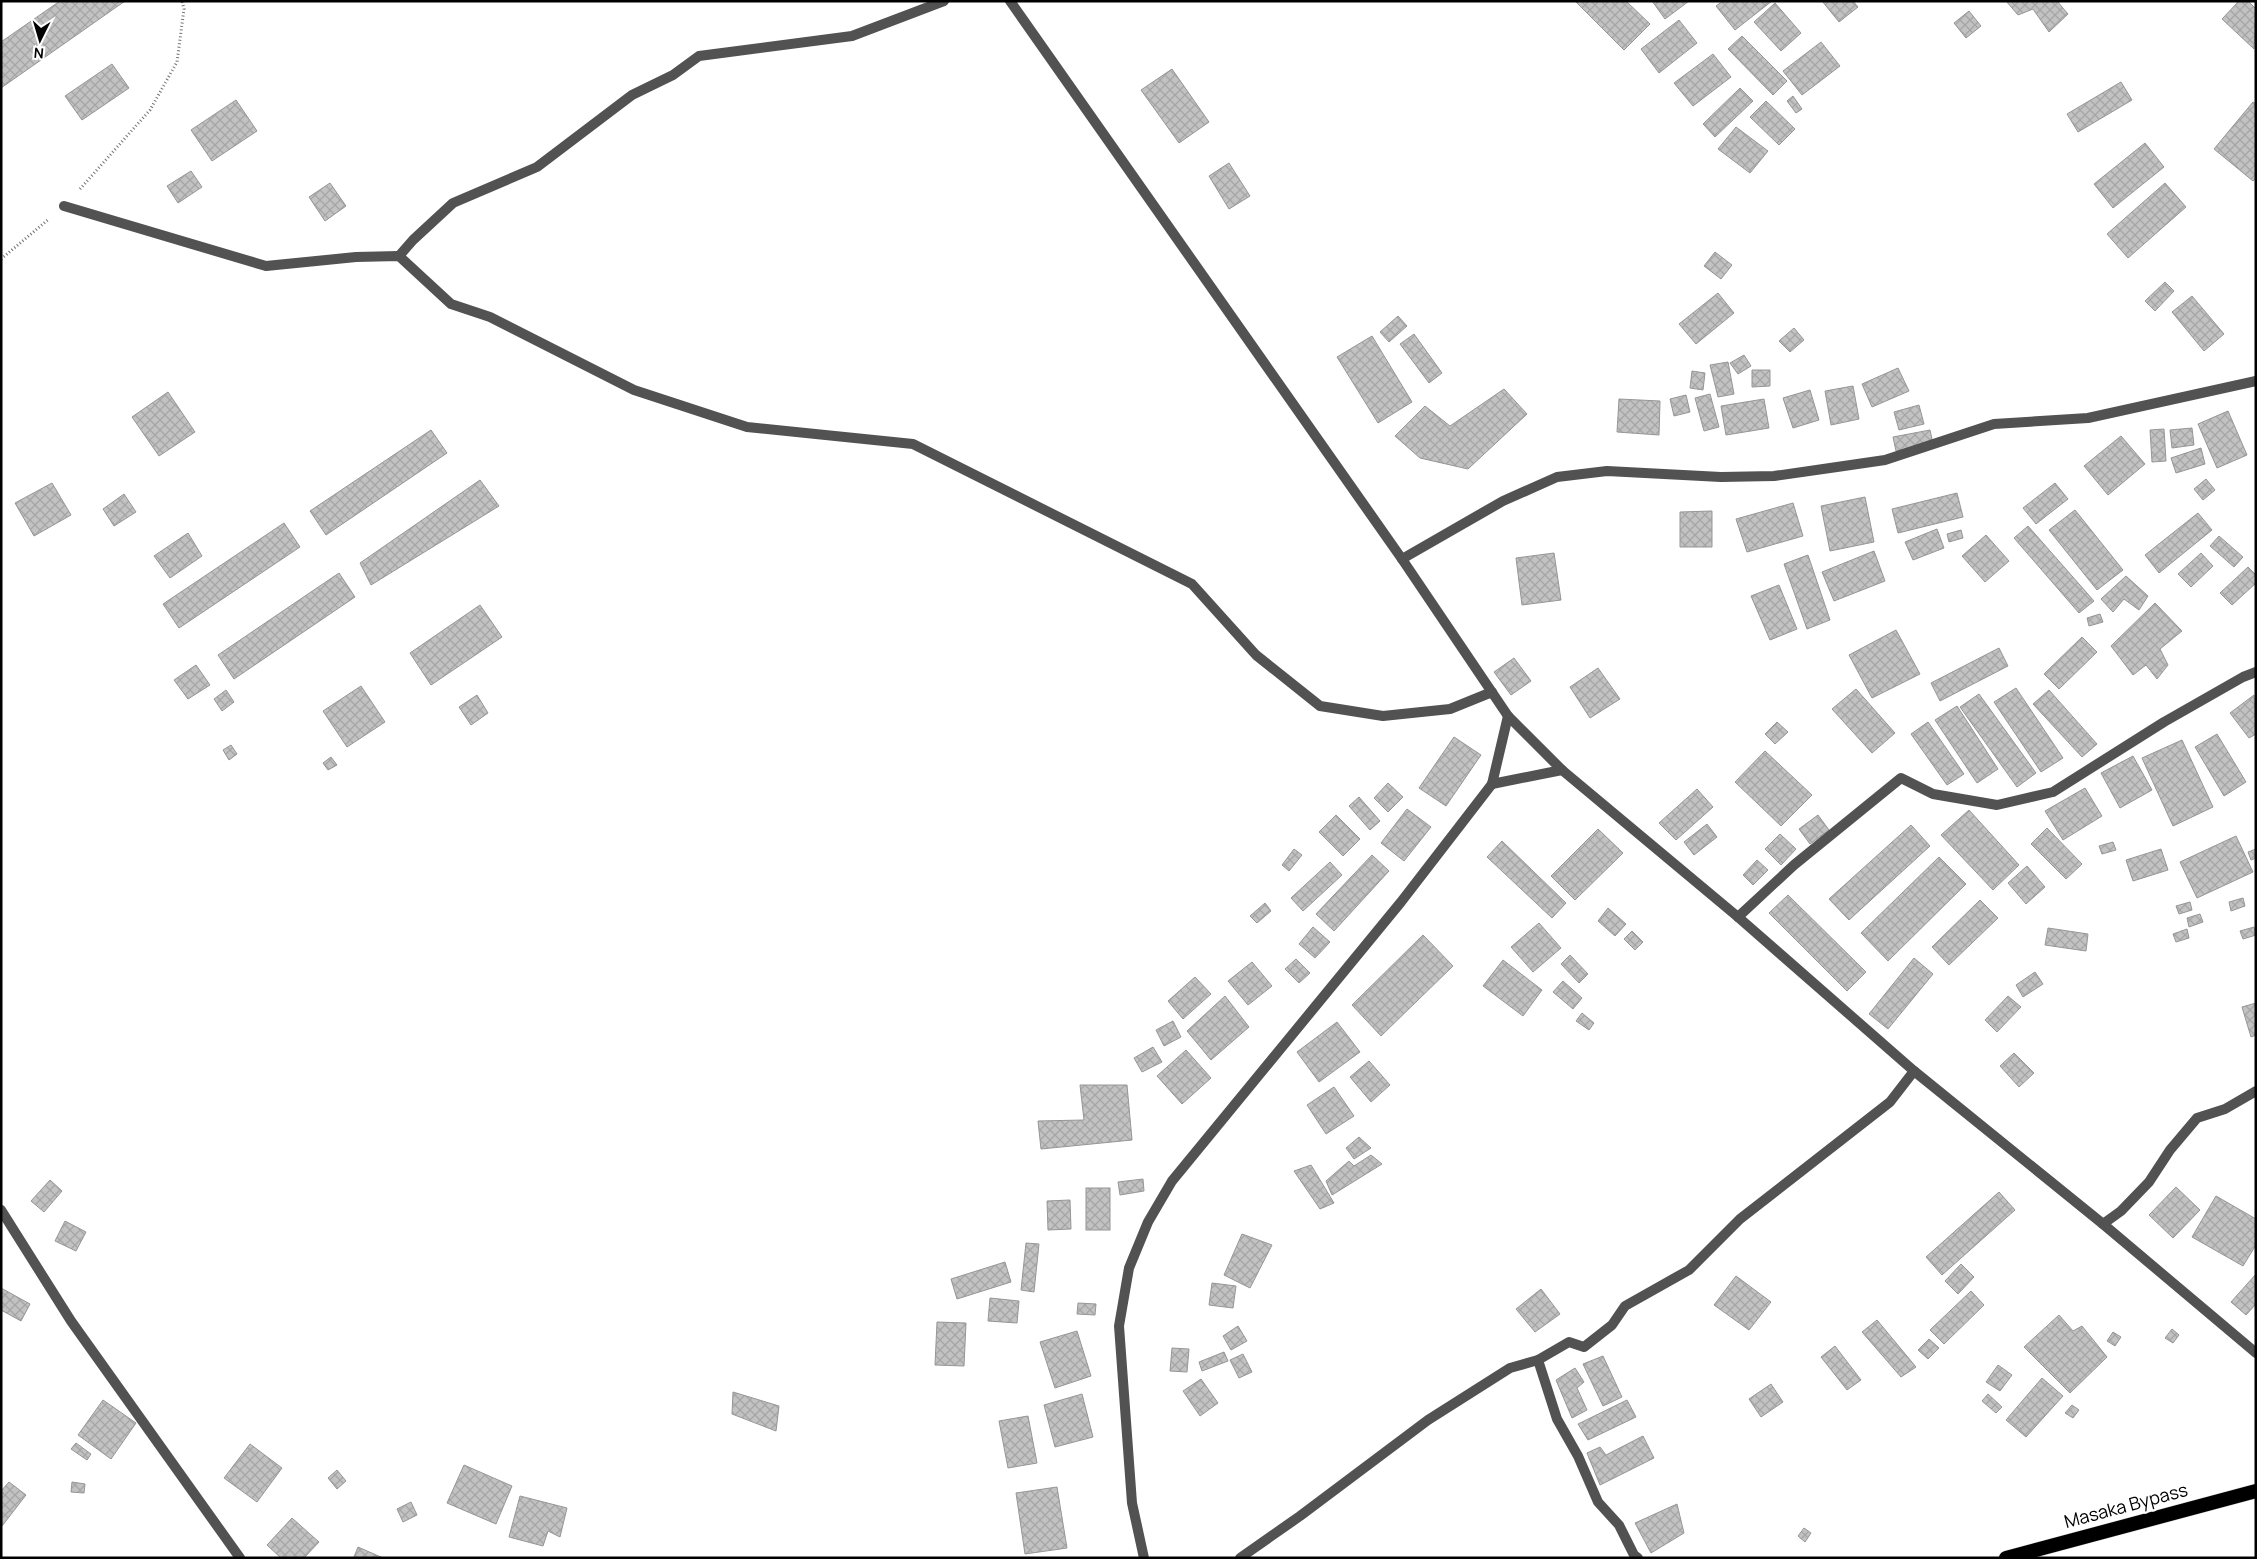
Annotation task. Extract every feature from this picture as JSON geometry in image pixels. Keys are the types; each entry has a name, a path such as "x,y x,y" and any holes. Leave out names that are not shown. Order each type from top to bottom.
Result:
{"highway":[{"name":"Masaka Bypass","path":"2006,1558 2256,1491"}],"street":[{"path":"399,256 412,240 453,203 537,167 632,95 673,75 699,56 852,36 944,1"},
{"path":"1010,1 1402,559 1508,716 1562,770 1738,917 1914,1071 2103,1224 2256,1353"},
{"path":"64,206 266,266 356,257 399,256 450,304 490,317 634,390 747,428 913,444 1192,584 1256,655 1320,706 1383,716 1450,709 1492,692"},
{"path":"1402,559 1503,501 1557,477 1607,471 1722,477 1774,476 1819,470 1885,460 1994,424 2088,418 2256,381"},
{"path":"1738,917 1794,865 1901,778 1933,794 1997,805 2053,792 2164,722 2243,676 2256,672"},
{"path":"1144,1558 1132,1503 1119,1326 1130,1268 1148,1222 1172,1180 1401,902 1492,784 1508,716"},
{"path":"1492,784 1562,770"},
{"path":"1240,1558 1300,1516 1428,1420 1510,1368 1538,1360 1569,1342 1584,1346 1612,1325 1625,1306 1689,1270 1740,1219 1890,1102 1914,1071"},
{"path":"2103,1224 2122,1211 2149,1182 2170,1150 2197,1118 2225,1109 2256,1091"},
{"path":"1,1210 71,1321 240,1558"},
{"path":"1538,1360 1556,1419 1578,1456 1598,1502 1619,1525 1634,1555 1638,1558"}],"path":[{"path":"1,259 64,206 150,110 177,62 184,9 182,1"}],"building":[{"path":"60,1 125,1 1,88 1,42"},
{"path":"1575,1 1626,1 1650,24 1624,50"},
{"path":"1652,1 1689,1 1665,19"},
{"path":"1723,1 1772,1 1735,30 1716,6"},
{"path":"1822,1 1853,1 1858,7 1839,22"},
{"path":"2006,1 2057,1 2068,14 2049,32 2033,9 2018,15"},
{"path":"2239,1 2248,1 2256,9 2254,49 2222,19"},
{"path":"1775,3 1801,33 1781,51 1754,22"},
{"path":"1969,11 1981,26 1966,38 1954,23"},
{"path":"1679,20 1697,43 1659,73 1641,49"},
{"path":"1742,36 1787,81 1773,95 1728,49"},
{"path":"1821,42 1840,66 1802,95 1783,71"},
{"path":"1713,54 1731,77 1693,106 1674,83"},
{"path":"112,64 129,88 82,120 65,96"},
{"path":"1172,69 1209,122 1179,143 1141,90"},
{"path":"2121,82 2132,100 2078,132 2067,114"},
{"path":"1740,88 1753,101 1715,137 1703,124"},
{"path":"1793,96 1802,109 1796,113 1787,101"},
{"path":"236,100 257,131 212,161 191,130"},
{"path":"1766,101 1795,129 1779,145 1750,117"},
{"path":"2253,102 2256,104 2256,178 2253,181 2214,149"},
{"path":"1736,127 1768,151 1750,173 1718,149"},
{"path":"2145,143 2164,167 2113,208 2094,184"},
{"path":"1229,163 1250,196 1229,209 1209,176"},
{"path":"191,171 202,187 178,203 167,186"},
{"path":"330,183 346,206 325,221 309,197"},
{"path":"2165,183 2186,207 2128,258 2107,234"},
{"path":"1715,252 1732,265 1721,279 1704,266"},
{"path":"2165,282 2174,291 2155,311 2145,301"},
{"path":"1718,293 1734,313 1696,344 1679,324"},
{"path":"2192,296 2224,334 2204,351 2172,312"},
{"path":"1398,316 1407,326 1389,342 1380,332"},
{"path":"1794,328 1804,340 1790,352 1779,341"},
{"path":"1414,334 1442,373 1429,383 1400,344"},
{"path":"1372,336 1412,402 1378,423 1337,357"},
{"path":"1744,355 1751,366 1738,374 1730,363"},
{"path":"1728,362 1734,394 1718,397 1710,365"},
{"path":"1898,368 1909,391 1872,407 1862,384"},
{"path":"1752,370 1770,370 1770,386 1752,387"},
{"path":"1692,371 1705,373 1703,390 1690,388"},
{"path":"1853,386 1859,419 1831,425 1825,391"},
{"path":"1504,389 1527,414 1468,469 1420,458 1395,436 1425,406 1450,426"},
{"path":"1810,390 1819,420 1793,428 1783,398"},
{"path":"168,392 195,432 159,456 132,417"},
{"path":"1710,394 1719,427 1704,431 1695,398"},
{"path":"1686,395 1690,412 1674,416 1670,399"},
{"path":"1619,399 1660,401 1659,435 1617,432"},
{"path":"1764,399 1769,428 1726,435 1721,406"},
{"path":"1919,405 1924,424 1899,430 1894,412"},
{"path":"2228,411 2247,455 2217,468 2198,424"},
{"path":"2192,428 2194,445 2172,448 2170,430"},
{"path":"2164,429 2166,461 2152,462 2150,430"},
{"path":"431,430 447,453 326,535 310,511"},
{"path":"1930,430 1933,444 1896,451 1893,437"},
{"path":"2121,436 2145,464 2108,495 2084,466"},
{"path":"2201,448 2205,464 2176,473 2171,458"},
{"path":"2206,479 2215,490 2203,500 2194,489"},
{"path":"480,480 499,506 371,585 360,563"},
{"path":"52,483 71,515 34,536 15,503"},
{"path":"2055,483 2068,499 2036,524 2023,508"},
{"path":"1957,493 1963,517 1898,533 1892,509"},
{"path":"124,494 136,512 114,526 103,509"},
{"path":"1865,497 1874,542 1830,551 1821,506"},
{"path":"1793,503 1803,536 1747,552 1736,519"},
{"path":"2075,510 2123,570 2097,590 2049,530"},
{"path":"1712,511 1712,547 1680,547 1680,512"},
{"path":"2198,513 2212,530 2159,573 2145,555"},
{"path":"284,523 300,547 179,628 163,604"},
{"path":"2028,526 2094,601 2079,613 2014,538"},
{"path":"1937,529 1944,548 1913,560 1905,542"},
{"path":"1961,530 1963,538 1949,542 1947,534"},
{"path":"188,533 202,556 170,578 154,556"},
{"path":"1986,535 2009,561 1985,582 1962,556"},
{"path":"2219,536 2243,557 2234,567 2210,546"},
{"path":"1874,551 1885,581 1834,601 1822,572"},
{"path":"1554,553 1561,600 1522,605 1516,558"},
{"path":"2201,553 2213,566 2191,587 2178,574"},
{"path":"1808,555 1830,620 1807,629 1784,564"},
{"path":"2248,567 2256,575 2256,583 2232,605 2220,593"},
{"path":"339,573 355,597 234,679 218,655"},
{"path":"2126,576 2148,596 2139,610 2124,599 2113,612 2101,599"},
{"path":"1779,585 1797,629 1770,640 1751,596"},
{"path":"2155,603 2182,631 2160,649 2168,665 2157,679 2146,665 2133,675 2111,646"},
{"path":"480,605 502,637 431,685 410,653"},
{"path":"2100,614 2103,622 2089,626 2087,618"},
{"path":"1896,630 1920,674 1872,698 1849,655"},
{"path":"2082,637 2097,652 2059,689 2044,674"},
{"path":"1999,648 2008,666 1940,701 1931,683"},
{"path":"1514,658 1531,681 1511,695 1494,672"},
{"path":"196,665 210,685 188,699 174,680"},
{"path":"1598,668 1620,699 1590,718 1570,687"},
{"path":"361,686 385,722 347,747 323,711"},
{"path":"2016,688 2063,758 2041,772 1994,702"},
{"path":"1856,689 1895,733 1872,753 1832,709"},
{"path":"226,690 234,702 222,711 214,699"},
{"path":"2049,690 2097,744 2082,757 2033,704"},
{"path":"1979,694 2036,773 2017,787 1960,707"},
{"path":"477,695 488,713 471,725 459,707"},
{"path":"2254,695 2256,734 2249,738 2230,713"},
{"path":"1957,706 1998,769 1977,783 1935,720"},
{"path":"1777,722 1788,732 1775,744 1765,734"},
{"path":"1928,722 1964,774 1947,785 1911,734"},
{"path":"2217,734 2246,782 2224,796 2195,747"},
{"path":"1454,737 1481,755 1446,806 1419,788"},
{"path":"2182,740 2213,807 2173,826 2142,758"},
{"path":"231,745 237,754 229,760 223,750"},
{"path":"1765,751 1812,795 1781,826 1735,782"},
{"path":"2133,756 2152,790 2120,808 2101,773"},
{"path":"331,757 337,765 328,770 323,763"},
{"path":"1388,783 1403,797 1388,812 1374,798"},
{"path":"2085,788 2102,816 2063,840 2045,811"},
{"path":"1697,789 1713,807 1676,840 1659,823"},
{"path":"1359,797 1380,821 1370,830 1349,806"},
{"path":"1407,809 1431,827 1404,861 1381,843"},
{"path":"1969,810 2019,865 1993,890 1941,835"},
{"path":"1336,815 1360,839 1343,856 1319,832"},
{"path":"1818,815 1829,830 1810,844 1799,829"},
{"path":"1707,824 1717,837 1694,855 1684,842"},
{"path":"1911,825 1930,846 1849,920 1829,899"},
{"path":"2047,828 2082,864 2066,879 2031,844"},
{"path":"1598,829 1623,853 1575,900 1551,876"},
{"path":"1780,834 1796,849 1781,865 1765,849"},
{"path":"2236,836 2253,872 2197,898 2180,862"},
{"path":"1502,841 1566,903 1552,918 1487,857"},
{"path":"2113,842 2116,850 2102,854 2099,846"},
{"path":"1294,849 1302,855 1289,871 1282,865"},
{"path":"2161,849 2168,870 2133,881 2126,860"},
{"path":"2256,849 2256,858 2251,860 2248,852"},
{"path":"1372,855 1389,871 1334,931 1316,914"},
{"path":"1939,857 1966,884 1888,961 1861,933"},
{"path":"1757,860 1768,870 1753,885 1743,875"},
{"path":"1330,862 1342,875 1303,911 1291,898"},
{"path":"2027,866 2045,887 2026,904 2008,883"},
{"path":"1788,895 1866,972 1847,991 1769,913"},
{"path":"2243,898 2245,906 2231,911 2229,902"},
{"path":"1980,900 1998,918 1949,965 1932,947"},
{"path":"2190,902 2192,910 2179,914 2176,906"},
{"path":"1265,903 1271,911 1257,923 1250,916"},
{"path":"1608,908 1626,924 1615,936 1598,921"},
{"path":"2200,914 2203,922 2189,927 2187,918"},
{"path":"1539,923 1561,948 1533,972 1511,947"},
{"path":"1313,927 1330,942 1315,958 1299,944"},
{"path":"2254,927 2256,935 2243,939 2240,931"},
{"path":"2048,928 2088,934 2086,951 2045,945"},
{"path":"2187,929 2189,938 2176,942 2173,934"},
{"path":"1632,931 1643,942 1635,950 1624,939"},
{"path":"1423,935 1453,966 1381,1036 1352,1005"},
{"path":"1570,955 1588,974 1579,983 1561,964"},
{"path":"1914,958 1933,974 1888,1029 1869,1014"},
{"path":"1296,959 1310,973 1299,983 1285,969"},
{"path":"1503,960 1542,990 1523,1016 1483,986"},
{"path":"1252,962 1272,986 1248,1005 1228,981"},
{"path":"2035,972 2043,984 2023,997 2016,985"},
{"path":"1195,977 1211,994 1183,1019 1168,1001"},
{"path":"1563,981 1582,998 1573,1009 1553,992"},
{"path":"1225,996 1249,1027 1211,1060 1187,1031"},
{"path":"2008,996 2021,1007 1997,1032 1985,1020"},
{"path":"2256,1003 2256,1035 2251,1037 2242,1007"},
{"path":"1582,1013 1594,1023 1589,1030 1576,1021"},
{"path":"1173,1021 1181,1037 1164,1046 1156,1030"},
{"path":"1337,1022 1360,1052 1319,1082 1297,1052"},
{"path":"1153,1047 1162,1062 1142,1072 1134,1058"},
{"path":"1186,1050 1211,1078 1182,1104 1157,1076"},
{"path":"2014,1053 2034,1073 2019,1087 2000,1066"},
{"path":"1369,1061 1390,1085 1371,1102 1350,1077"},
{"path":"1080,1085 1127,1085 1132,1140 1041,1149 1038,1121 1084,1120"},
{"path":"1334,1087 1354,1116 1326,1134 1307,1105"},
{"path":"1359,1137 1371,1148 1354,1159 1346,1148"},
{"path":"1371,1155 1382,1164 1332,1195 1326,1181 1349,1161 1354,1166"},
{"path":"1311,1165 1334,1203 1320,1209 1294,1171"},
{"path":"1143,1179 1144,1191 1120,1195 1118,1182"},
{"path":"50,1180 62,1191 44,1212 31,1201"},
{"path":"2176,1187 2200,1210 2173,1238 2149,1215"},
{"path":"1086,1188 1110,1188 1110,1230 1086,1230"},
{"path":"1999,1192 2015,1210 1942,1275 1926,1257"},
{"path":"2216,1196 2256,1219 2256,1245 2243,1266 2192,1237"},
{"path":"1070,1200 1071,1229 1048,1230 1047,1201"},
{"path":"65,1221 86,1232 76,1251 55,1241"},
{"path":"1242,1234 1272,1245 1250,1288 1224,1275"},
{"path":"1026,1243 1039,1244 1034,1292 1021,1290"},
{"path":"1005,1262 1011,1282 957,1299 951,1279"},
{"path":"1961,1264 1974,1277 1958,1294 1945,1281"},
{"path":"2256,1274 2256,1304 2246,1315 2231,1302"},
{"path":"1736,1276 1771,1302 1749,1330 1714,1305"},
{"path":"1212,1283 1236,1286 1233,1308 1209,1305"},
{"path":"1,1288 30,1304 21,1321 1,1310"},
{"path":"1541,1289 1560,1314 1535,1332 1516,1309"},
{"path":"1971,1291 1984,1305 1944,1344 1930,1330"},
{"path":"990,1298 1019,1301 1017,1323 988,1321"},
{"path":"1078,1303 1096,1304 1095,1315 1077,1314"},
{"path":"2059,1315 2073,1331 2082,1326 2107,1357 2070,1393 2024,1347"},
{"path":"1877,1320 1916,1367 1901,1377 1862,1332"},
{"path":"937,1322 966,1323 964,1366 935,1365"},
{"path":"1238,1326 1247,1341 1231,1350 1223,1336"},
{"path":"2172,1329 2179,1335 2173,1343 2165,1338"},
{"path":"1077,1331 1091,1376 1055,1388 1040,1342"},
{"path":"2113,1332 2121,1337 2115,1346 2107,1341"},
{"path":"1929,1339 1939,1348 1928,1359 1918,1350"},
{"path":"1835,1346 1861,1380 1847,1390 1821,1357"},
{"path":"1172,1348 1189,1349 1187,1372 1170,1371"},
{"path":"1224,1352 1228,1361 1202,1371 1199,1362"},
{"path":"1243,1354 1252,1372 1239,1378 1230,1360"},
{"path":"1603,1356 1622,1397 1603,1406 1583,1364"},
{"path":"1998,1365 2012,1375 2000,1391 1986,1382"},
{"path":"1575,1368 1584,1382 1577,1388 1587,1410 1572,1418 1556,1380"},
{"path":"2042,1378 2063,1396 2026,1437 2006,1420"},
{"path":"1201,1379 1218,1403 1200,1416 1183,1391"},
{"path":"1771,1384 1783,1402 1761,1417 1749,1399"},
{"path":"733,1392 779,1406 776,1431 732,1414"},
{"path":"1082,1394 1093,1437 1055,1447 1044,1405"},
{"path":"1988,1394 2002,1407 1996,1413 1982,1401"},
{"path":"103,1400 136,1423 111,1459 78,1435"},
{"path":"1627,1400 1636,1417 1588,1440 1578,1424"},
{"path":"2072,1405 2079,1410 2073,1418 2065,1413"},
{"path":"1028,1416 1037,1463 1008,1468 999,1421"},
{"path":"1643,1436 1654,1458 1600,1485 1587,1453 1600,1447 1606,1455"},
{"path":"76,1443 91,1454 87,1460 71,1449"},
{"path":"250,1444 282,1468 257,1502 224,1478"},
{"path":"464,1465 512,1486 496,1524 447,1503"},
{"path":"337,1470 346,1481 337,1489 328,1478"},
{"path":"9,1482 26,1495 2,1526 1,1491"},
{"path":"72,1482 85,1484 84,1493 71,1492"},
{"path":"1057,1487 1067,1548 1025,1554 1016,1493"},
{"path":"520,1496 567,1508 560,1537 548,1531 543,1546 509,1537"},
{"path":"411,1502 417,1515 403,1522 397,1509"},
{"path":"1677,1504 1684,1533 1651,1553 1635,1523"},
{"path":"292,1518 319,1542 304,1558 281,1558 267,1545"},
{"path":"1804,1528 1811,1533 1805,1542 1798,1536"},
{"path":"358,1547 383,1558 356,1558 354,1557"}]}
